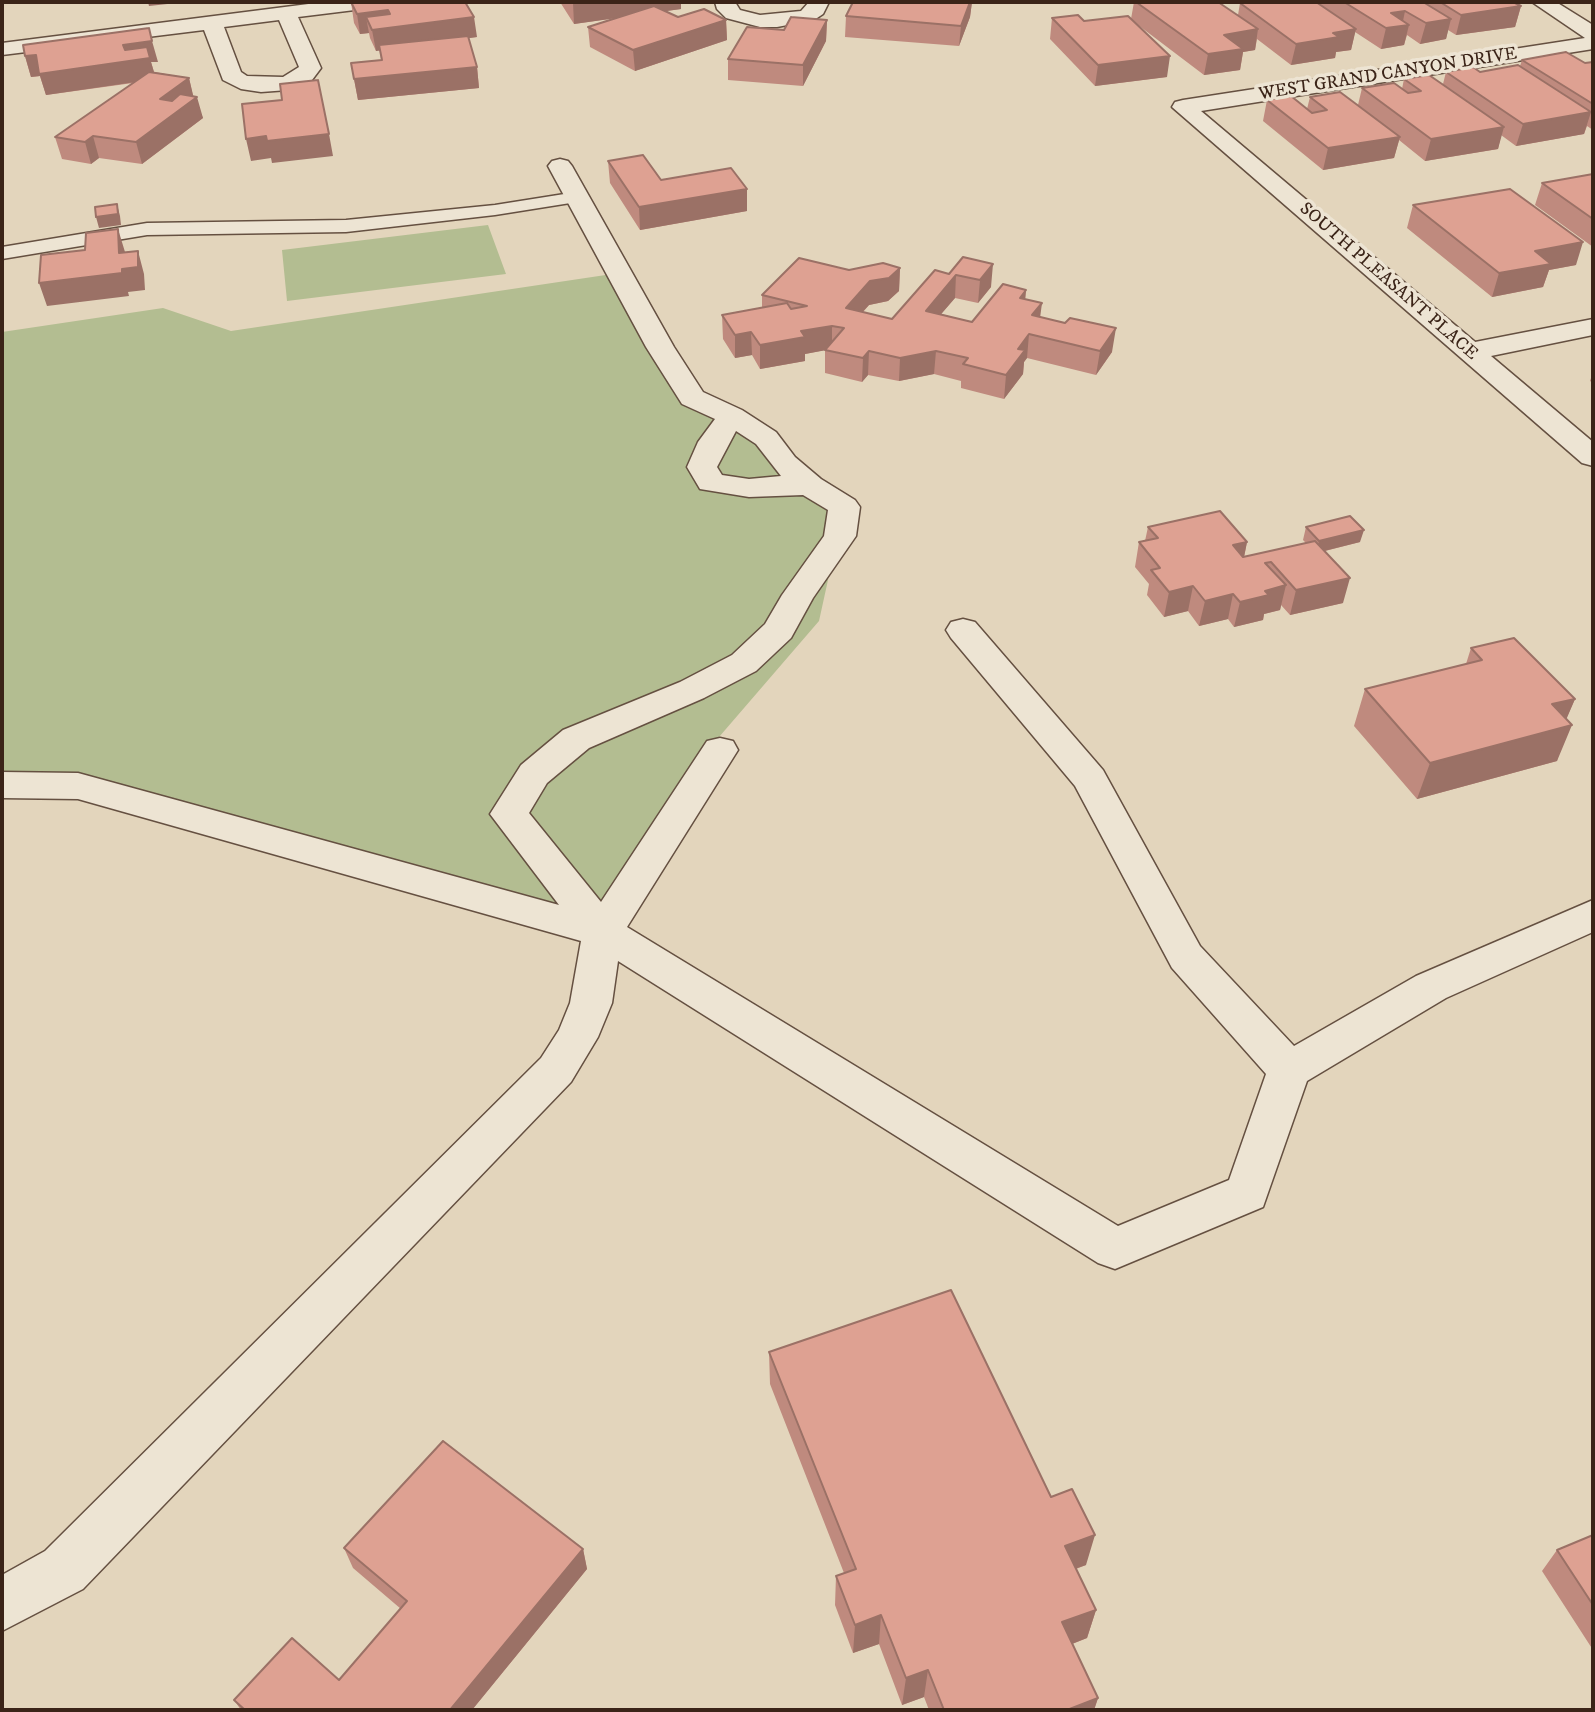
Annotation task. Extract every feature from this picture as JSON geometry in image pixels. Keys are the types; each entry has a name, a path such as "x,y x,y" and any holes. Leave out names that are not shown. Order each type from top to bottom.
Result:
{"street":[{"path":"2,50 286,13 324,5 371,2"},
{"path":"725,2 727,9 733,14 769,21 807,16 816,10 819,2"},
{"path":"1542,2 1593,34"},
{"path":"212,22 231,75 241,82 288,83 304,75 310,68 286,13"},
{"name":"WEST GRAND CANYON DRIVE","path":"1183,107 1593,43"},
{"name":"SOUTH PLEASANT PLACE","path":"1183,107 1593,457"},
{"path":"560,166 660,348 692,398 732,416 766,438 784,463 810,486 844,507 839,536 798,594 779,630 744,663 692,690 576,739 534,774 509,814 603,932"},
{"path":"1469,352 1593,327"},
{"path":"732,416 713,442 702,467 711,484 749,488 776,485 810,486"},
{"path":"963,629 1090,779 1186,957 1289,1070"},
{"path":"2,1604 64,1570 548,1078 577,1037 591,1003 603,932 720,750"},
{"path":"2,785 78,786 603,932 1115,1249 1247,1193 1289,1070 1431,987 1593,915"}],"lane":[{"path":"2,253 148,229 346,226 472,213 577,197"}],"green space":[{"path":"488,225 506,274 287,301 282,250"},
{"path":"619,273 692,398 766,438 844,507 819,621 713,744 590,935 78,786 2,793 2,332 163,308 231,331"}],"building":[{"path":"351,2 465,2 474,17 372,30 366,17 390,14 388,10 357,14"},
{"path":"853,2 970,2 961,26 846,16"},
{"path":"1136,2 1218,2 1258,29 1224,35 1243,49 1208,54"},
{"path":"1316,2 1356,29 1333,33 1339,37 1296,44 1240,3"},
{"path":"1344,2 1423,2 1451,19 1426,23 1405,11 1391,13 1409,25 1386,28"},
{"path":"1440,2 1513,2 1521,6 1461,15"},
{"path":"654,6 678,17 704,9 726,20 633,50 588,27"},
{"path":"1078,15 1084,21 1128,16 1170,56 1098,65 1052,18"},
{"path":"791,17 827,20 803,65 728,59 747,27 784,30"},
{"path":"149,28 152,41 123,45 125,50 147,47 150,58 39,74 36,55 25,56 23,45"},
{"path":"468,36 477,67 354,79 351,63 382,60 379,45"},
{"path":"1566,52 1585,63 1593,62 1593,104 1522,60"},
{"path":"1518,65 1591,112 1523,124 1446,72 1473,67 1480,72"},
{"path":"149,72 189,78 160,99 172,101 180,94 197,97 136,142 93,136 85,142 55,137"},
{"path":"1429,75 1504,127 1431,139 1362,88 1394,83 1408,93 1421,91 1404,79"},
{"path":"318,80 329,134 267,141 266,136 246,139 242,104 282,100 280,84"},
{"path":"1340,92 1400,137 1328,148 1267,100 1291,96 1312,113 1327,110 1310,97"},
{"path":"643,155 661,180 731,168 747,189 639,207 608,161"},
{"path":"1593,174 1593,219 1542,183"},
{"path":"1510,189 1583,242 1535,251 1551,264 1499,273 1413,205"},
{"path":"117,204 118,214 96,217 95,207"},
{"path":"118,229 119,253 138,251 138,267 122,269 122,273 39,283 41,255 85,250 86,233"},
{"path":"963,257 993,264 980,280 956,275 926,311 972,322 1003,284 1026,290 1020,298 1042,303 1032,315 1065,323 1070,318 1116,328 1100,351 1029,334 1018,349 1025,350 1006,375 963,364 968,358 936,351 900,358 869,351 863,358 825,350 844,328 832,326 801,331 805,337 760,345 751,332 735,335 722,315 787,303 791,309 807,306 762,295 799,258 849,270 883,263 900,268 889,278 870,281 846,308 892,319 935,270 949,274"},
{"path":"1220,511 1247,542 1233,545 1243,557 1315,541 1350,578 1296,590 1271,562 1265,563 1286,585 1265,591 1269,595 1240,602 1233,594 1205,601 1193,586 1169,592 1151,570 1160,568 1139,542 1158,538 1148,527"},
{"path":"1350,516 1364,530 1319,541 1306,527"},
{"path":"1514,638 1575,699 1552,704 1572,725 1430,763 1365,689 1482,660 1471,648"},
{"path":"951,1290 1051,1497 1072,1489 1095,1535 1065,1546 1096,1610 1062,1622 1098,1698 1067,1710 944,1710 928,1670 906,1678 881,1615 855,1625 836,1576 856,1569 769,1352"},
{"path":"443,1441 583,1549 450,1710 245,1710 234,1700 292,1638 339,1680 407,1601 344,1548"},
{"path":"1593,1535 1593,1605 1557,1550"}]}
